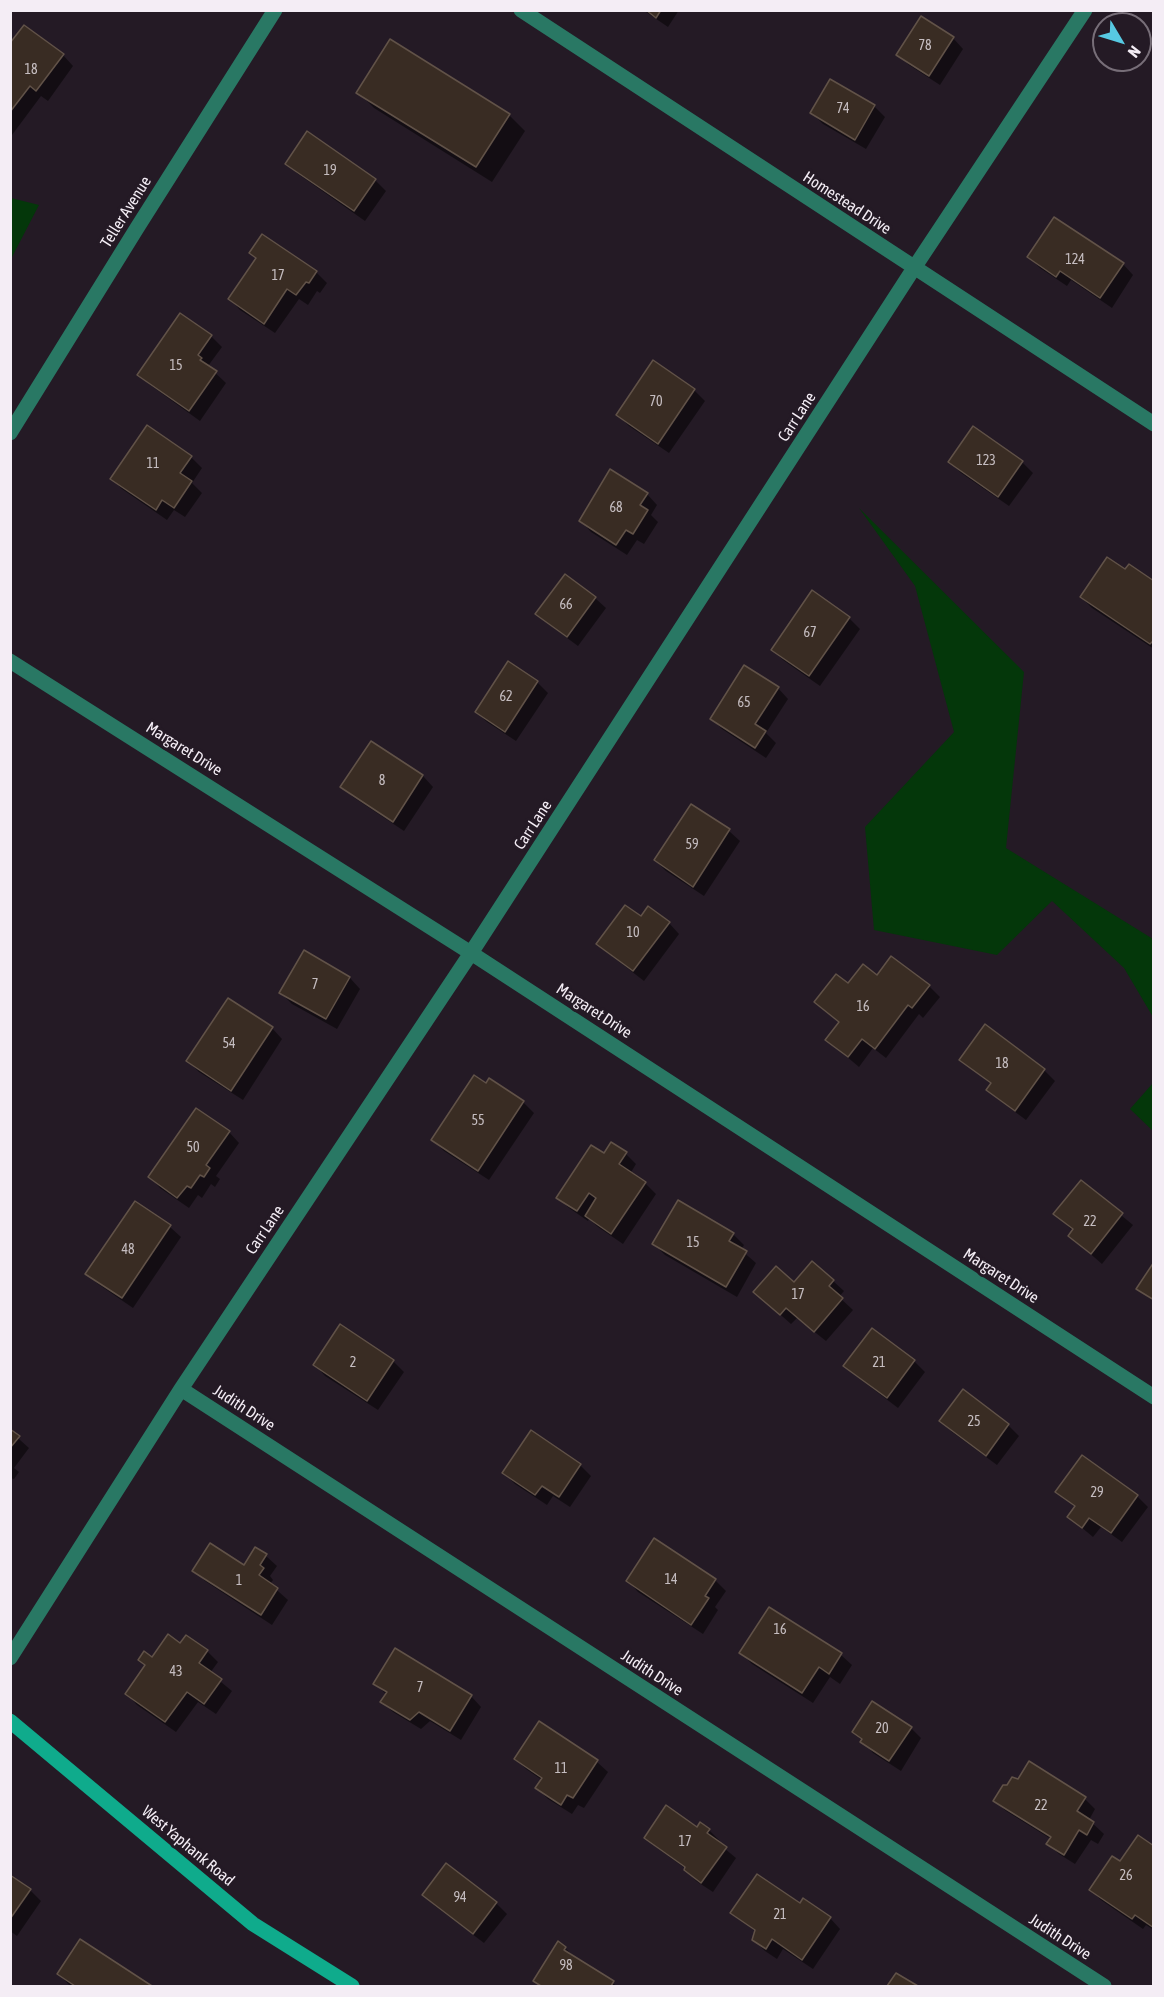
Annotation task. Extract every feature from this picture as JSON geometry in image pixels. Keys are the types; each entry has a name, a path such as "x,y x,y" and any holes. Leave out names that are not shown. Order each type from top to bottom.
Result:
{"street":[{"name":"Teller Avenue","path":"10,433 275,10"},
{"name":"Homestead Drive","path":"521,10 1154,424"},
{"name":"Carr Lane","path":"10,1658 181,1389 471,953 914,268 1085,10"},
{"name":"Margaret Drive","path":"10,661 471,953 1154,1397"},
{"name":"Judith Drive","path":"181,1389 1104,1986"},
{"name":"West Yaphank Road","path":"10,1721 253,1924 352,1986"}],"green space":[{"path":"10,198 39,205 11,259"},
{"path":"859,508 1024,672 1006,848 1153,939 1153,1017 1124,968 1052,901 997,955 874,930 865,827 954,732 915,586"},
{"path":"1153,1083 1153,1131 1130,1109"}],"building":[{"path":"646,10 661,10 656,18"},
{"path":"921,16 954,37 929,76 896,55"},
{"path":"24,25 64,54 36,91 30,86 10,112 10,43"},
{"path":"390,39 510,114 476,167 356,93"},
{"path":"830,79 875,105 855,140 810,113"},
{"path":"307,131 376,179 354,211 285,164"},
{"path":"1054,217 1124,263 1100,298 1060,271 1056,277 1027,257"},
{"path":"262,234 317,271 309,283 306,282 296,295 287,289 264,324 228,299 256,258 249,253"},
{"path":"180,313 212,335 198,355 202,358 200,360 217,371 189,411 137,375"},
{"path":"653,360 695,389 658,444 616,415"},
{"path":"147,425 192,456 180,473 192,481 174,508 162,500 156,510 110,479"},
{"path":"973,426 1023,461 998,497 948,462"},
{"path":"610,469 648,493 640,505 648,510 633,534 626,530 616,545 579,521"},
{"path":"1107,557 1125,569 1129,564 1154,581 1154,640 1150,644 1080,597"},
{"path":"565,574 596,597 567,637 535,614"},
{"path":"812,590 850,617 809,676 771,650"},
{"path":"508,661 538,681 505,732 475,712"},
{"path":"744,665 779,687 755,724 766,731 755,748 710,719"},
{"path":"371,741 423,775 393,822 340,787"},
{"path":"691,804 730,829 693,887 654,860"},
{"path":"625,905 641,916 648,906 670,922 633,971 596,944"},
{"path":"304,950 350,977 326,1019 279,993"},
{"path":"891,956 930,985 912,1008 908,1005 875,1049 862,1039 848,1057 825,1040 839,1022 814,1002 836,974 848,983 863,964 877,975"},
{"path":"228,998 273,1027 231,1091 186,1061"},
{"path":"985,1024 1045,1069 1015,1111 986,1090 991,1083 959,1060"},
{"path":"474,1075 486,1083 489,1078 524,1101 478,1171 431,1140"},
{"path":"196,1108 230,1131 206,1165 210,1168 204,1177 200,1175 191,1188 187,1186 177,1198 148,1177"},
{"path":"611,1142 627,1152 619,1164 646,1182 611,1234 585,1216 596,1198 589,1193 577,1211 556,1198 591,1145 604,1153"},
{"path":"1081,1180 1123,1213 1091,1254 1068,1236 1073,1229 1053,1214"},
{"path":"678,1200 734,1233 729,1241 747,1251 726,1287 652,1244"},
{"path":"135,1201 171,1225 122,1298 85,1274"},
{"path":"812,1261 834,1280 829,1286 843,1298 814,1332 786,1308 780,1315 753,1292 776,1266 794,1282"},
{"path":"1154,1262 1154,1300 1136,1289"},
{"path":"340,1324 394,1360 367,1401 313,1365"},
{"path":"872,1328 915,1360 887,1398 843,1366"},
{"path":"963,1389 1009,1424 986,1456 939,1421"},
{"path":"10,1429 20,1436 10,1448"},
{"path":"531,1430 581,1464 559,1497 542,1486 535,1495 502,1473"},
{"path":"1082,1455 1138,1495 1111,1533 1089,1518 1082,1528 1067,1517 1075,1506 1055,1492"},
{"path":"654,1538 716,1579 705,1596 709,1598 691,1625 626,1581"},
{"path":"210,1543 244,1565 255,1547 267,1554 260,1565 264,1568 259,1575 278,1588 261,1615 192,1571"},
{"path":"769,1607 842,1653 829,1674 819,1667 802,1693 739,1653"},
{"path":"168,1634 180,1643 186,1635 208,1650 199,1663 222,1679 204,1704 187,1692 165,1722 125,1694 145,1665 138,1660 144,1651 152,1657"},
{"path":"395,1648 472,1695 450,1731 419,1712 410,1720 380,1702 387,1692 373,1684"},
{"path":"872,1701 912,1727 889,1761 860,1742 862,1739 852,1732"},
{"path":"539,1721 598,1760 573,1798 567,1795 561,1805 535,1788 542,1778 514,1759"},
{"path":"1029,1761 1086,1797 1077,1811 1094,1822 1087,1835 1079,1830 1064,1855 1046,1844 1051,1837 993,1801 1003,1785 1007,1785 1012,1777 1018,1779"},
{"path":"666,1805 697,1827 700,1822 710,1829 707,1833 727,1847 701,1883 684,1870 685,1867 644,1838"},
{"path":"1138,1835 1154,1846 1154,1928 1135,1915 1132,1919 1089,1890 1112,1856 1120,1861"},
{"path":"446,1863 497,1902 473,1934 422,1895"},
{"path":"757,1874 800,1903 803,1898 831,1917 802,1960 772,1939 766,1949 752,1940 755,1930 730,1913"},
{"path":"10,1875 31,1889 10,1919"},
{"path":"80,1939 152,1986 75,1986 57,1974"},
{"path":"558,1941 566,1947 564,1950 614,1981 611,1986 541,1986 533,1981"},
{"path":"896,1973 918,1986 887,1986"}]}
